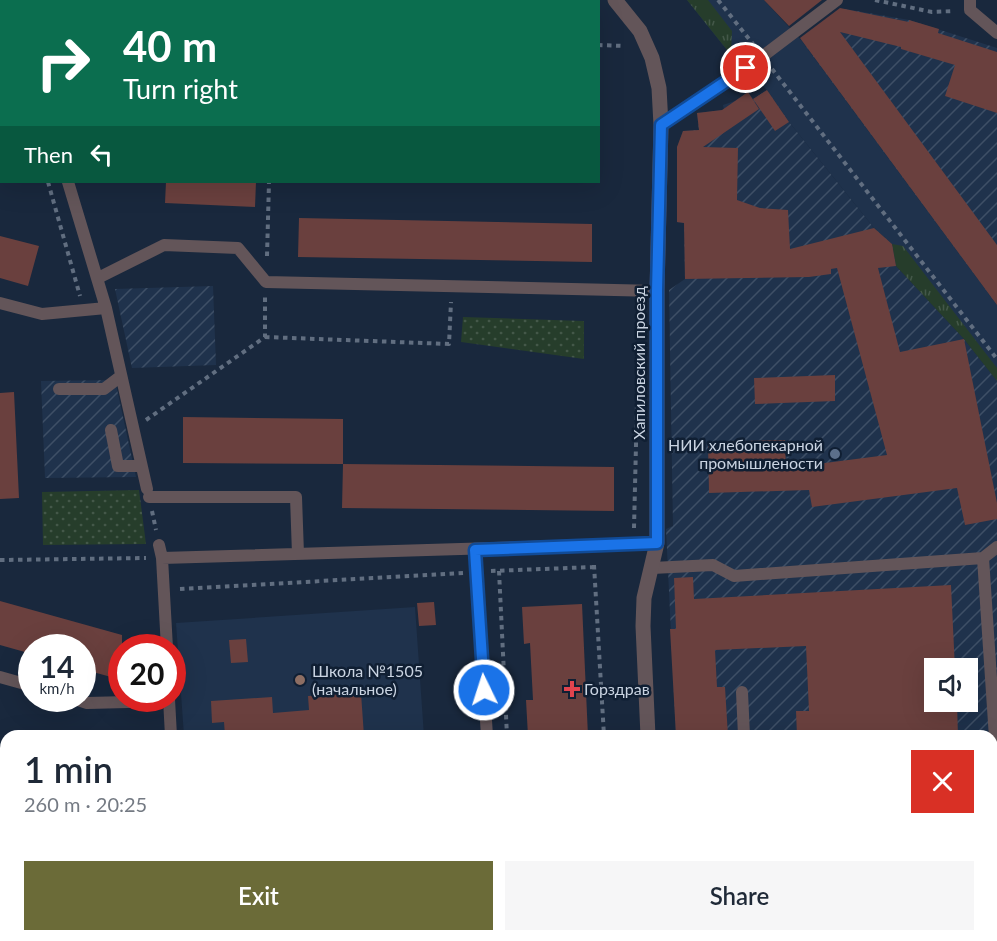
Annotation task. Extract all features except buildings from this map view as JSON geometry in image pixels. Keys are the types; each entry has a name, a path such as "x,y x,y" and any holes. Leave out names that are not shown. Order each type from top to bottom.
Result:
{"street":[{"name":"Хапиловский проезд","path":"615,0 640,31 652,58 657,73 661,125 657,291 657,543 644,598 643,626 648,730"}],"lane":[{"path":"661,125 763,56 837,0"},
{"path":"970,5 997,33"},
{"path":"68,183 106,308 148,493 296,497 298,554"},
{"path":"98,278 164,245 238,248 266,282 657,291"},
{"path":"0,303 42,314 106,308"},
{"path":"59,389 104,388 121,376"},
{"path":"111,430 118,466 141,465"},
{"path":"162,558 657,543"},
{"path":"159,545 162,558 166,634"},
{"path":"652,568 713,565 734,576 983,558 997,548"},
{"path":"475,550 487,730"},
{"path":"983,558 994,730"},
{"path":"0,677 18,682"},
{"path":"742,692 744,730"},
{"path":"170,712 171,730"}],"path":[{"path":"718,0 997,359"},
{"path":"874,0 932,12 970,5"},
{"path":"600,45 624,46"},
{"path":"48,183 81,301"},
{"path":"265,337 269,183"},
{"path":"133,429 265,337 449,344 451,286"},
{"path":"634,531 637,394"},
{"path":"148,493 159,545"},
{"path":"593,546 604,730"},
{"path":"0,560 162,558"},
{"path":"164,590 594,567"},
{"path":"499,571 507,730"}],"shaded area":[{"path":"687,0 764,0 801,40 997,305 997,381 892,244 874,228 789,122 767,90 731,55"},
{"path":"845,9 909,20 997,48 997,305 801,40"},
{"name":"НИИ хлебопекарной промышлености","path":"767,90 789,122 874,228 892,244 896,266 964,339 997,381 997,730 676,730 666,529 673,526 669,290 685,279 684,223 677,222 677,148 683,131 699,130 697,113 724,110 723,105 735,101 748,92 753,99"},
{"path":"213,286 216,365 132,368 115,289"},
{"path":"115,380 136,477 45,478 41,381"},
{"name":"Школа №1505 (начальное)","path":"415,607 424,730 184,730 182,712 186,712 186,634 177,634 176,623"}],"green space":[{"path":"687,0 708,0 732,31 731,55"},
{"path":"892,244 903,246 997,368 997,381 964,339 896,266"},
{"path":"463,317 584,321 584,359 461,342"},
{"path":"139,490 146,544 43,545 42,492"}],"place":[{"name":"НИИ хлебопекарной промышлености","path":"835,454"},
{"name":"Школа №1505 (начальное)","path":"300,680"},
{"name":"Горздрав","path":"572,689"}],"route":[{"path":"484,690 475,550 657,543 657,291 661,125 746,68"}]}
